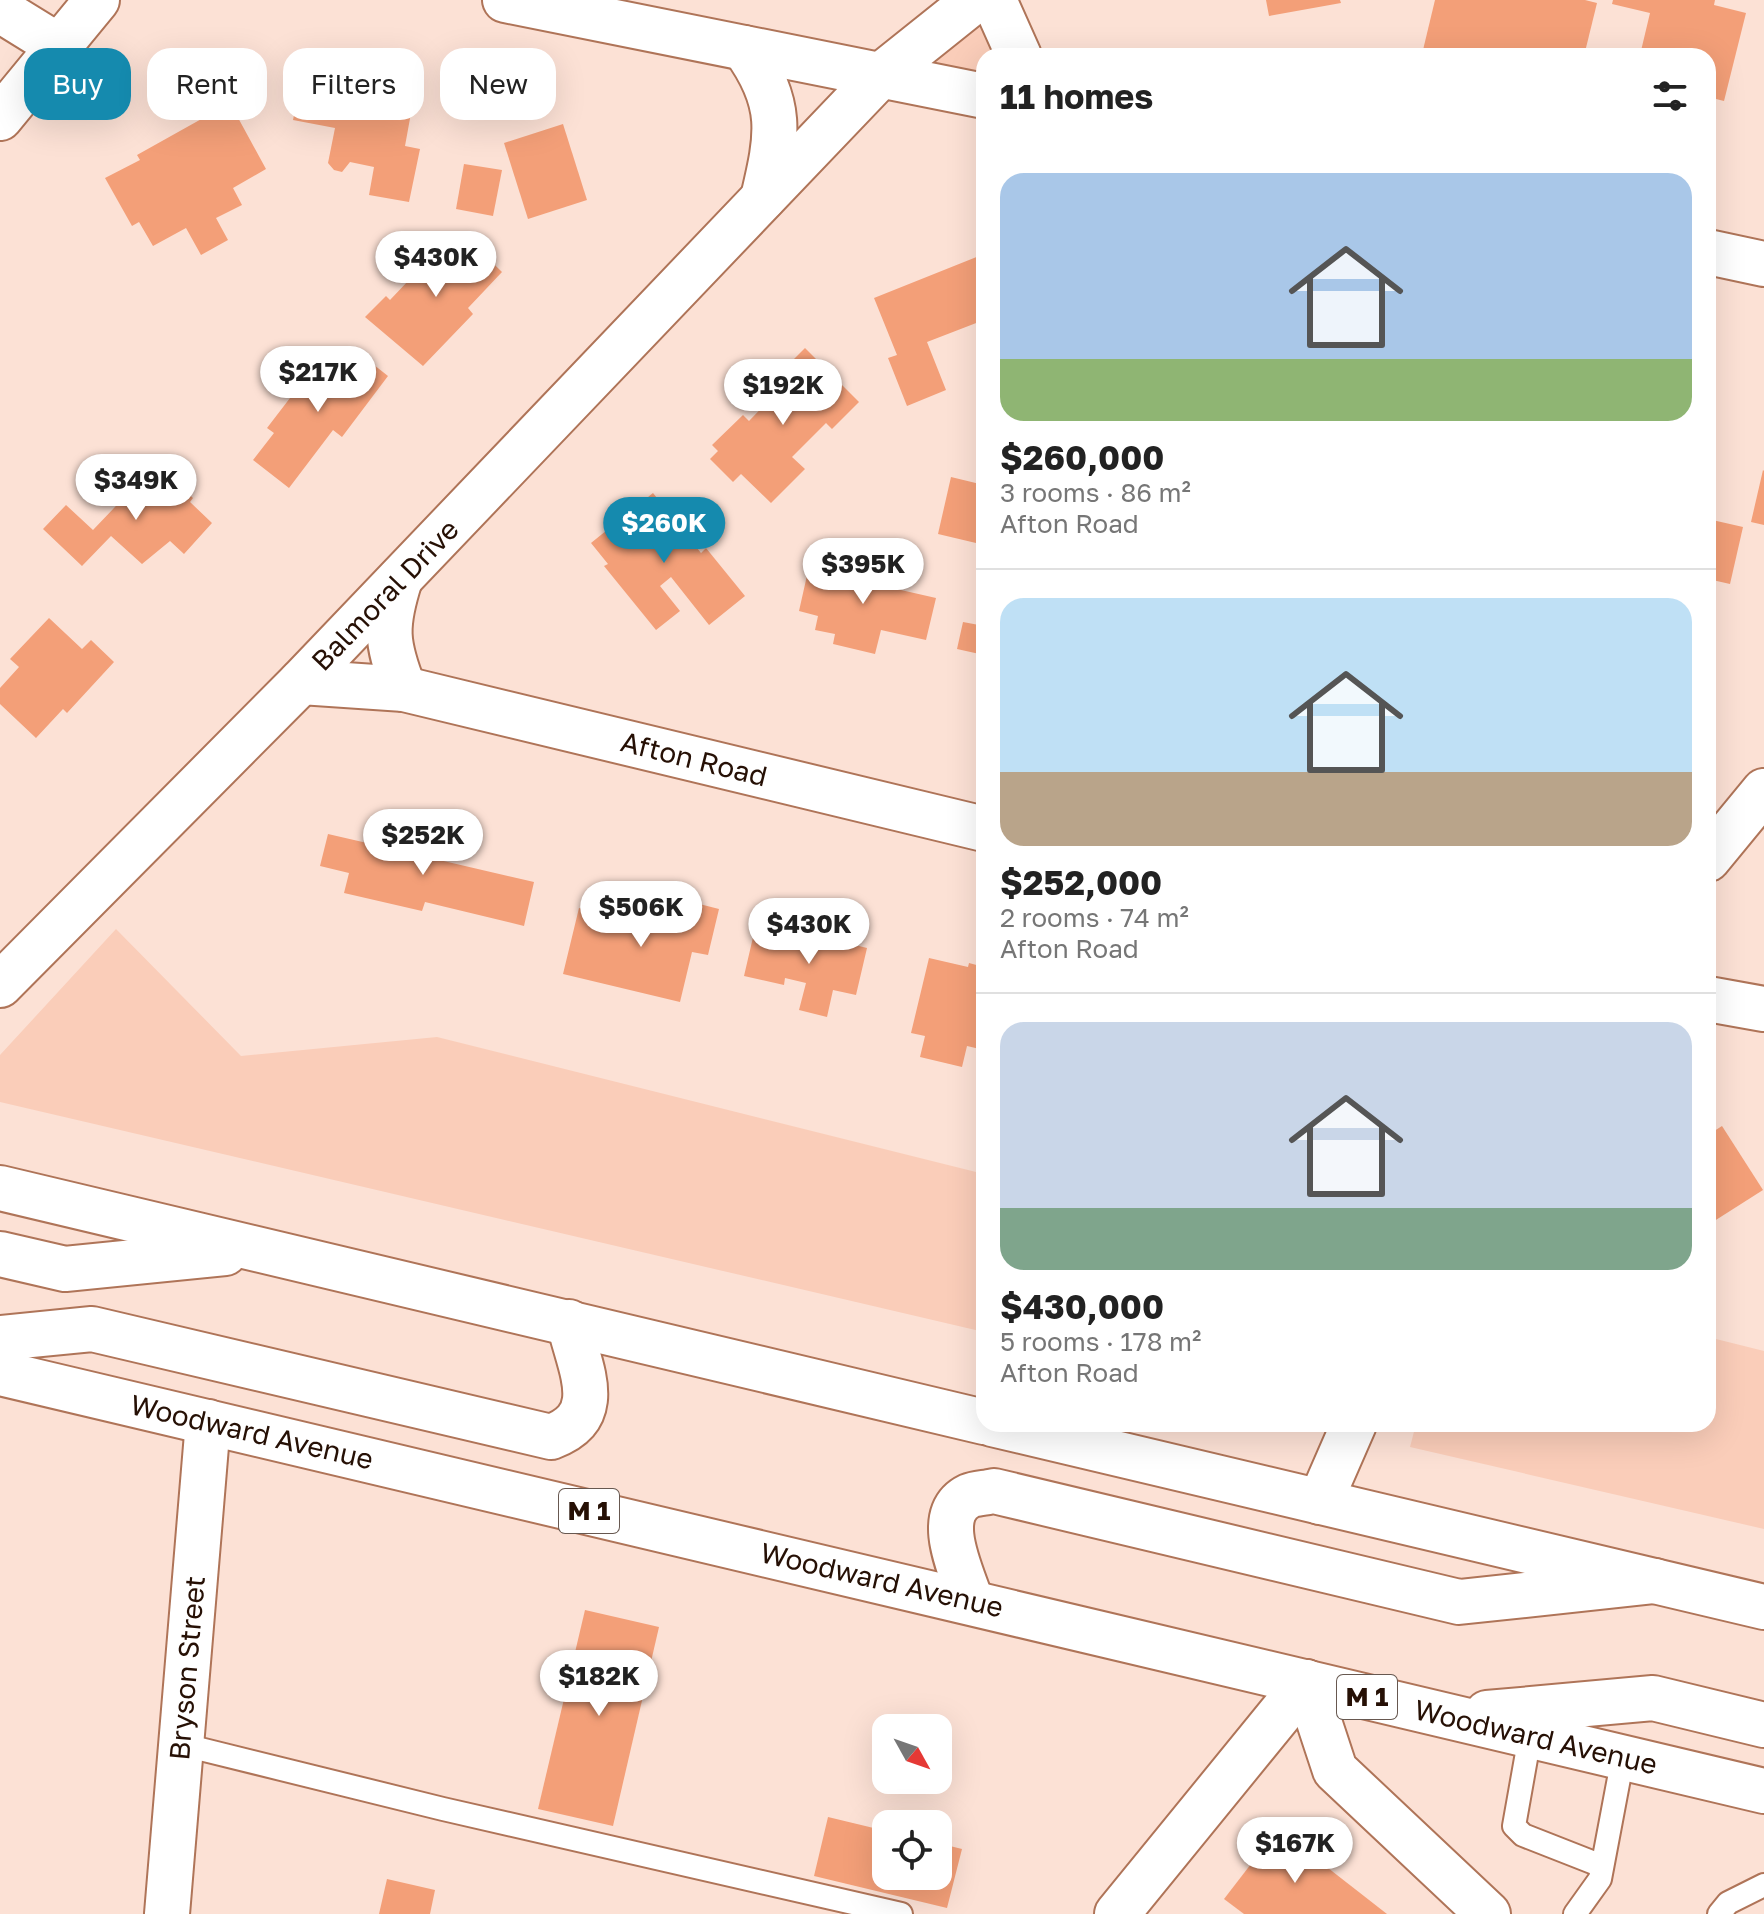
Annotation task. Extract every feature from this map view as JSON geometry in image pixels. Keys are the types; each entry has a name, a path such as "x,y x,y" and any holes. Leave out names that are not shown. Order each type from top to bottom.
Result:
{"main road":[{"path":"0,118 97,0"},
{"path":"505,0 976,94"},
{"name":"Balmoral Drive","path":"0,985 301,682 880,76 975,0"},
{"path":"994,0 1015,48"},
{"path":"0,10 60,47"},
{"path":"744,48 766,78 774,113 775,146 763,198"},
{"path":"1716,254 1764,264"},
{"path":"401,577 388,619 389,653 404,689"},
{"name":"Afton Road","path":"301,682 404,689 976,827"},
{"path":"1716,849 1764,791"},
{"path":"1716,1000 1764,1009"},
{"path":"0,1188 976,1420"},
{"path":"0,1254 65,1269 259,1249"},
{"path":"0,1338 92,1329 551,1437 569,1430 582,1416 586,1397 569,1322"},
{"name":"Woodward Avenue","path":"0,1373 1764,1791"},
{"name":"Bryson Street","path":"167,1914 208,1422"},
{"path":"1026,1432 1764,1607"},
{"path":"1320,1502 1351,1432"},
{"path":"971,1601 950,1526 955,1510 968,1497 994,1491 1459,1602 1655,1581"},
{"path":"1306,1682 1335,1770 1479,1911"},
{"path":"1117,1914 1306,1682"},
{"path":"1449,1716 1653,1698 1764,1725"}],"lane":[{"path":"1530,1736 1514,1826 1523,1835 1602,1866"},
{"path":"180,1744 443,1809 901,1914"},
{"path":"1575,1914 1600,1879 1623,1757"},
{"path":"1719,1914 1728,1903 1764,1885"}],"shaded area":[{"path":"983,20 997,48 976,48 976,76 935,65 939,55"},
{"path":"116,929 241,1056 437,1037 976,1172 976,1330 0,1102 0,1055"},
{"path":"1716,1339 1764,1351 1764,1529 1410,1447 1414,1432 1716,1432"}],"building":[{"path":"1266,0 1340,0 1341,3 1269,16"},
{"path":"1435,0 1585,0 1597,3 1586,48 1423,48"},
{"path":"1613,0 1715,0 1714,5 1746,13 1724,101 1716,99 1716,48 1642,48 1650,13 1612,4"},
{"path":"200,120 239,120 266,169 233,188 242,205 216,218 228,240 201,255 186,228 153,246 139,222 132,226 105,178 140,160 137,155"},
{"path":"293,120 410,120 405,146 420,149 409,202 369,195 374,167 350,162 342,172 334,170 328,163 335,128"},
{"path":"563,124 587,200 528,219 504,143"},
{"path":"464,164 502,170 493,216 456,209"},
{"path":"466,237 502,272 468,308 473,314 423,366 365,317 386,296 390,300 448,239"},
{"path":"976,257 976,323 927,342 946,390 907,406 888,358 897,355 874,298"},
{"path":"805,348 859,402 832,429 826,423 792,457 805,469 771,503 741,474 733,482 710,459 718,451 712,445 743,415 749,421 786,383 778,375"},
{"path":"355,350 388,376 342,437 333,430 289,488 253,460 274,433 267,428 323,355 341,369"},
{"path":"156,464 193,498 190,502 212,523 184,554 170,541 142,564 111,536 82,566 43,529 66,505 93,530"},
{"path":"1764,471 1764,525 1751,522"},
{"path":"951,477 976,483 976,543 938,534"},
{"path":"653,493 701,553 706,548 745,596 709,625 671,577 660,586 680,611 656,630 604,566 608,564 591,543"},
{"path":"1716,521 1743,527 1730,584 1716,581"},
{"path":"831,558 883,570 879,585 936,598 926,640 881,630 875,654 833,644 835,634 815,630 818,616 799,611 808,571 827,576"},
{"path":"49,618 82,649 91,640 114,662 67,713 63,709 36,738 0,704 0,688 19,667 10,659"},
{"path":"963,622 976,624 976,653 957,649"},
{"path":"372,825 439,841 435,859 534,882 524,926 425,902 422,911 344,893 349,873 320,866 328,834 367,843"},
{"path":"672,897 719,909 708,955 692,952 680,1002 563,974 579,908 665,929"},
{"path":"816,928 852,937 851,944 867,948 856,995 833,990 827,1017 799,1010 806,983 785,978 784,985 744,976 754,933 794,943 796,932 814,936"},
{"path":"929,958 968,967 969,963 976,965 976,1048 967,1046 962,1067 920,1057 925,1036 911,1033"},
{"path":"1722,1126 1763,1190 1716,1220 1716,1130"},
{"path":"585,1610 659,1627 613,1826 538,1809"},
{"path":"828,1817 872,1828 872,1890 814,1876"},
{"path":"1278,1829 1387,1914 1244,1914 1224,1899"},
{"path":"952,1846 962,1849 952,1888"},
{"path":"387,1879 435,1890 430,1914 379,1914"},
{"path":"872,1890 952,1890 947,1908"}]}
